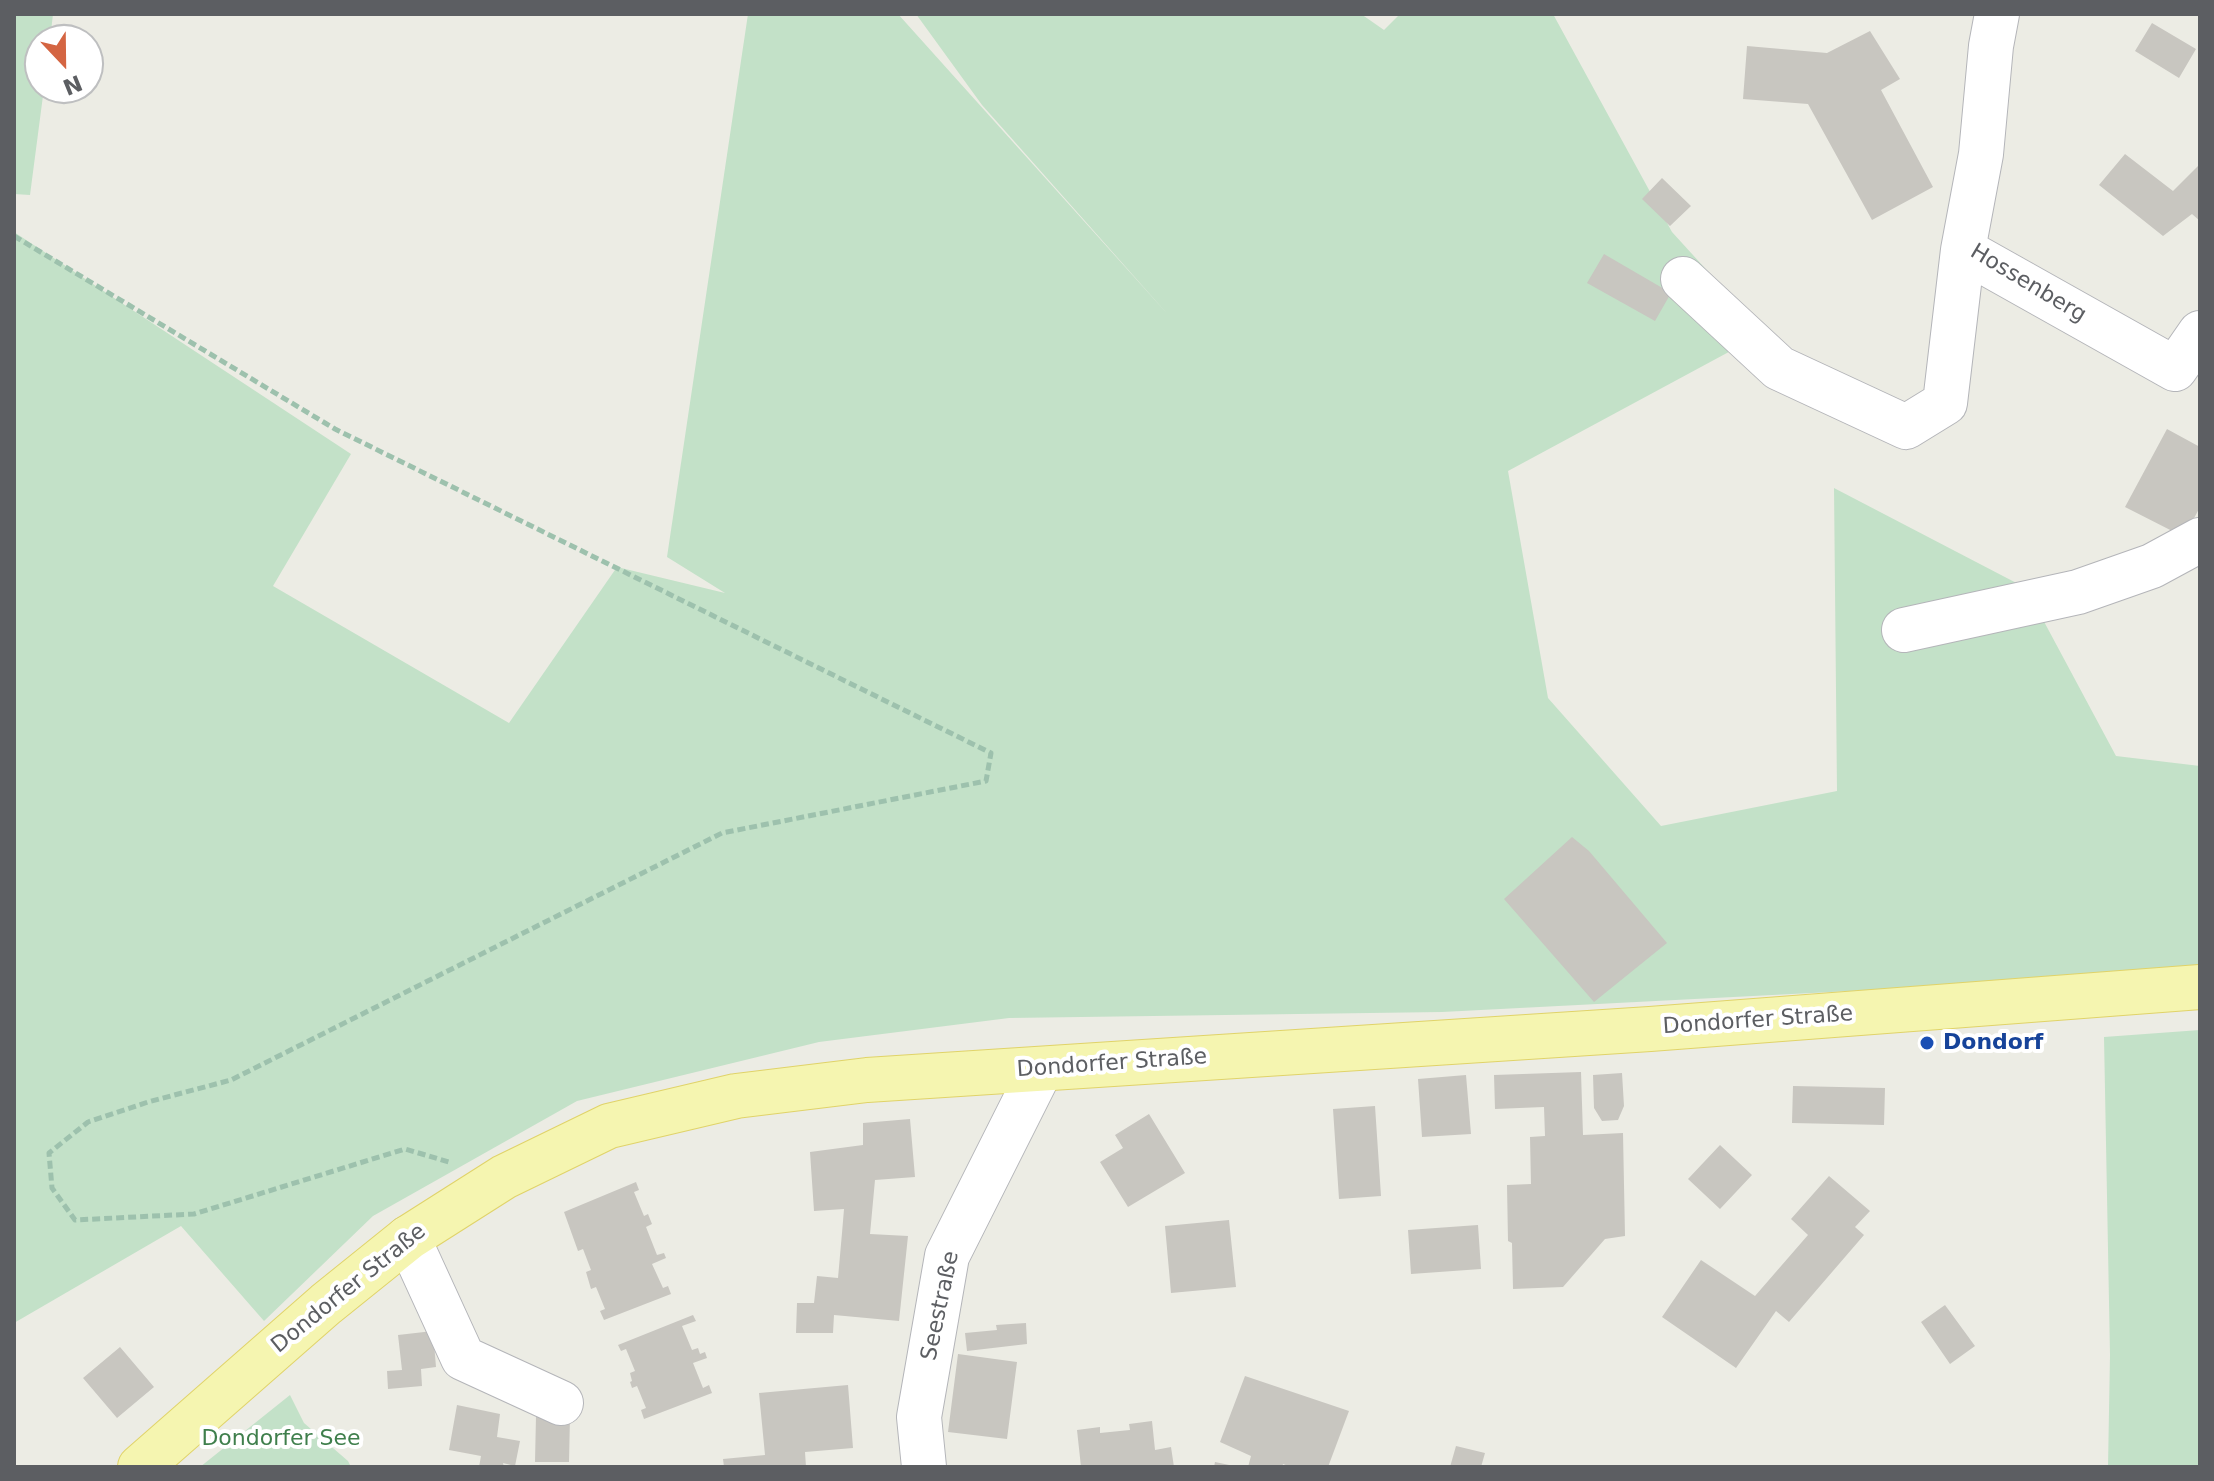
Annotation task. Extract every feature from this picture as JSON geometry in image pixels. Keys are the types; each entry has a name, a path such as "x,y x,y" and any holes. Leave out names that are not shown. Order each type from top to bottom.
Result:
{"main road":[{"name":"Dondorfer Straße","path":"140,1467 326,1304 408,1238 504,1177 609,1126 736,1096 867,1080 1665,1028 2200,987"}],"street":[{"name":"Hossenberg","path":"1997,14 1981,154 1963,250 2187,377 2200,333"},
{"path":"1683,279 1779,368 1906,427 1945,403 1963,250"},
{"path":"1904,630 2078,592 2152,566 2200,540"},
{"name":"Seestraße","path":"924,1467 919,1417 947,1256 1041,1069"},
{"path":"408,1238 463,1358 561,1403"}],"path":[{"path":"14,236 335,429 991,753 986,781 722,833 231,1080 88,1122 49,1153 52,1188 75,1220 194,1214 405,1149 504,1177"}],"green space":[{"path":"14,14 53,14 52,24 24,24 24,104 42,104 30,195 14,194"},
{"path":"748,14 898,14 1171,318 982,105 916,14 1361,14 1384,30 1400,14 1553,14 1672,232 1764,333 1508,471 1548,698 1661,826 1837,791 1834,488 2026,588 2116,756 2200,766 2200,968 2103,978 1442,1012 1009,1018 819,1042 577,1101 373,1216 264,1321 181,1226 14,1323 14,232 351,454 273,586 509,723 617,567 725,593 667,557"},
{"path":"2200,1030 2200,1467 2108,1467 2110,1355 2104,1037"},
{"name":"Dondorfer See","path":"290,1395 304,1423 351,1467 200,1467"}],"building":[{"path":"2152,23 2196,49 2179,78 2135,51"},
{"path":"1870,31 1900,79 1881,90 1933,187 1872,220 1808,104 1743,99 1747,46 1827,53"},
{"path":"2125,154 2173,191 2200,164 2200,221 2192,214 2163,236 2099,185"},
{"path":"1662,178 1691,206 1670,226 1642,199"},
{"path":"1604,254 1671,293 1655,321 1587,283"},
{"path":"2167,429 2200,447 2200,507 2184,537 2125,507"},
{"path":"1572,837 1589,851 1667,943 1594,1002 1504,899"},
{"path":"1581,1072 1583,1135 1623,1133 1625,1236 1605,1239 1563,1287 1513,1289 1507,1185 1531,1184 1530,1137 1545,1136 1544,1107 1495,1109 1494,1075"},
{"path":"1622,1073 1624,1106 1618,1120 1602,1121 1594,1108 1593,1075"},
{"path":"1466,1075 1471,1134 1422,1137 1418,1079"},
{"path":"1793,1086 1885,1088 1884,1125 1792,1123"},
{"path":"1375,1106 1381,1196 1339,1199 1333,1109"},
{"path":"1149,1114 1185,1173 1128,1207 1100,1162 1123,1148 1115,1135"},
{"path":"910,1119 915,1177 875,1180 870,1234 908,1236 899,1321 834,1315 833,1333 796,1333 797,1303 814,1303 817,1276 838,1278 844,1209 814,1211 810,1152 863,1145 863,1123"},
{"path":"1720,1145 1752,1175 1720,1209 1688,1179"},
{"path":"1829,1176 1870,1211 1855,1227 1864,1235 1789,1322 1776,1311 1736,1368 1662,1317 1701,1260 1755,1296 1808,1235 1791,1219"},
{"path":"636,1182 639,1190 634,1192 644,1216 648,1214 652,1224 646,1227 657,1255 664,1253 666,1258 652,1264 663,1288 668,1286 671,1294 604,1320 600,1311 605,1309 596,1287 591,1289 586,1272 591,1270 583,1249 578,1251 564,1212"},
{"path":"1229,1220 1236,1287 1171,1293 1165,1226"},
{"path":"1478,1225 1481,1269 1411,1274 1408,1230"},
{"path":"1945,1305 1975,1346 1950,1364 1921,1322"},
{"path":"693,1315 696,1321 682,1326 692,1350 698,1348 700,1354 705,1352 707,1358 693,1363 703,1388 709,1385 712,1393 644,1419 641,1410 646,1408 637,1386 632,1388 630,1382 630,1373 635,1371 626,1349 621,1351 618,1345"},
{"path":"1026,1323 1027,1344 967,1351 965,1333 997,1330 996,1325"},
{"path":"433,1331 436,1367 421,1369 422,1386 388,1389 387,1371 402,1370 398,1335"},
{"path":"120,1347 154,1387 117,1418 83,1378"},
{"path":"958,1354 1017,1362 1007,1439 948,1432"},
{"path":"1245,1376 1349,1411 1328,1467 1291,1467 1283,1464 1282,1467 1248,1467 1251,1456 1220,1442"},
{"path":"848,1385 853,1448 805,1452 806,1467 724,1467 723,1459 765,1455 759,1393"},
{"path":"457,1405 500,1414 497,1437 520,1441 515,1466 503,1463 504,1467 479,1467 481,1456 449,1450"},
{"path":"536,1416 570,1417 569,1462 535,1462"},
{"path":"1152,1421 1155,1450 1171,1447 1174,1467 1081,1467 1077,1430 1100,1427 1100,1433 1130,1430 1129,1424"},
{"path":"1456,1446 1485,1453 1481,1467 1450,1467"},
{"path":"1215,1462 1234,1466 1234,1467 1214,1467"}],"place":[{"name":"Dondorf","path":"1927,1043"}]}
